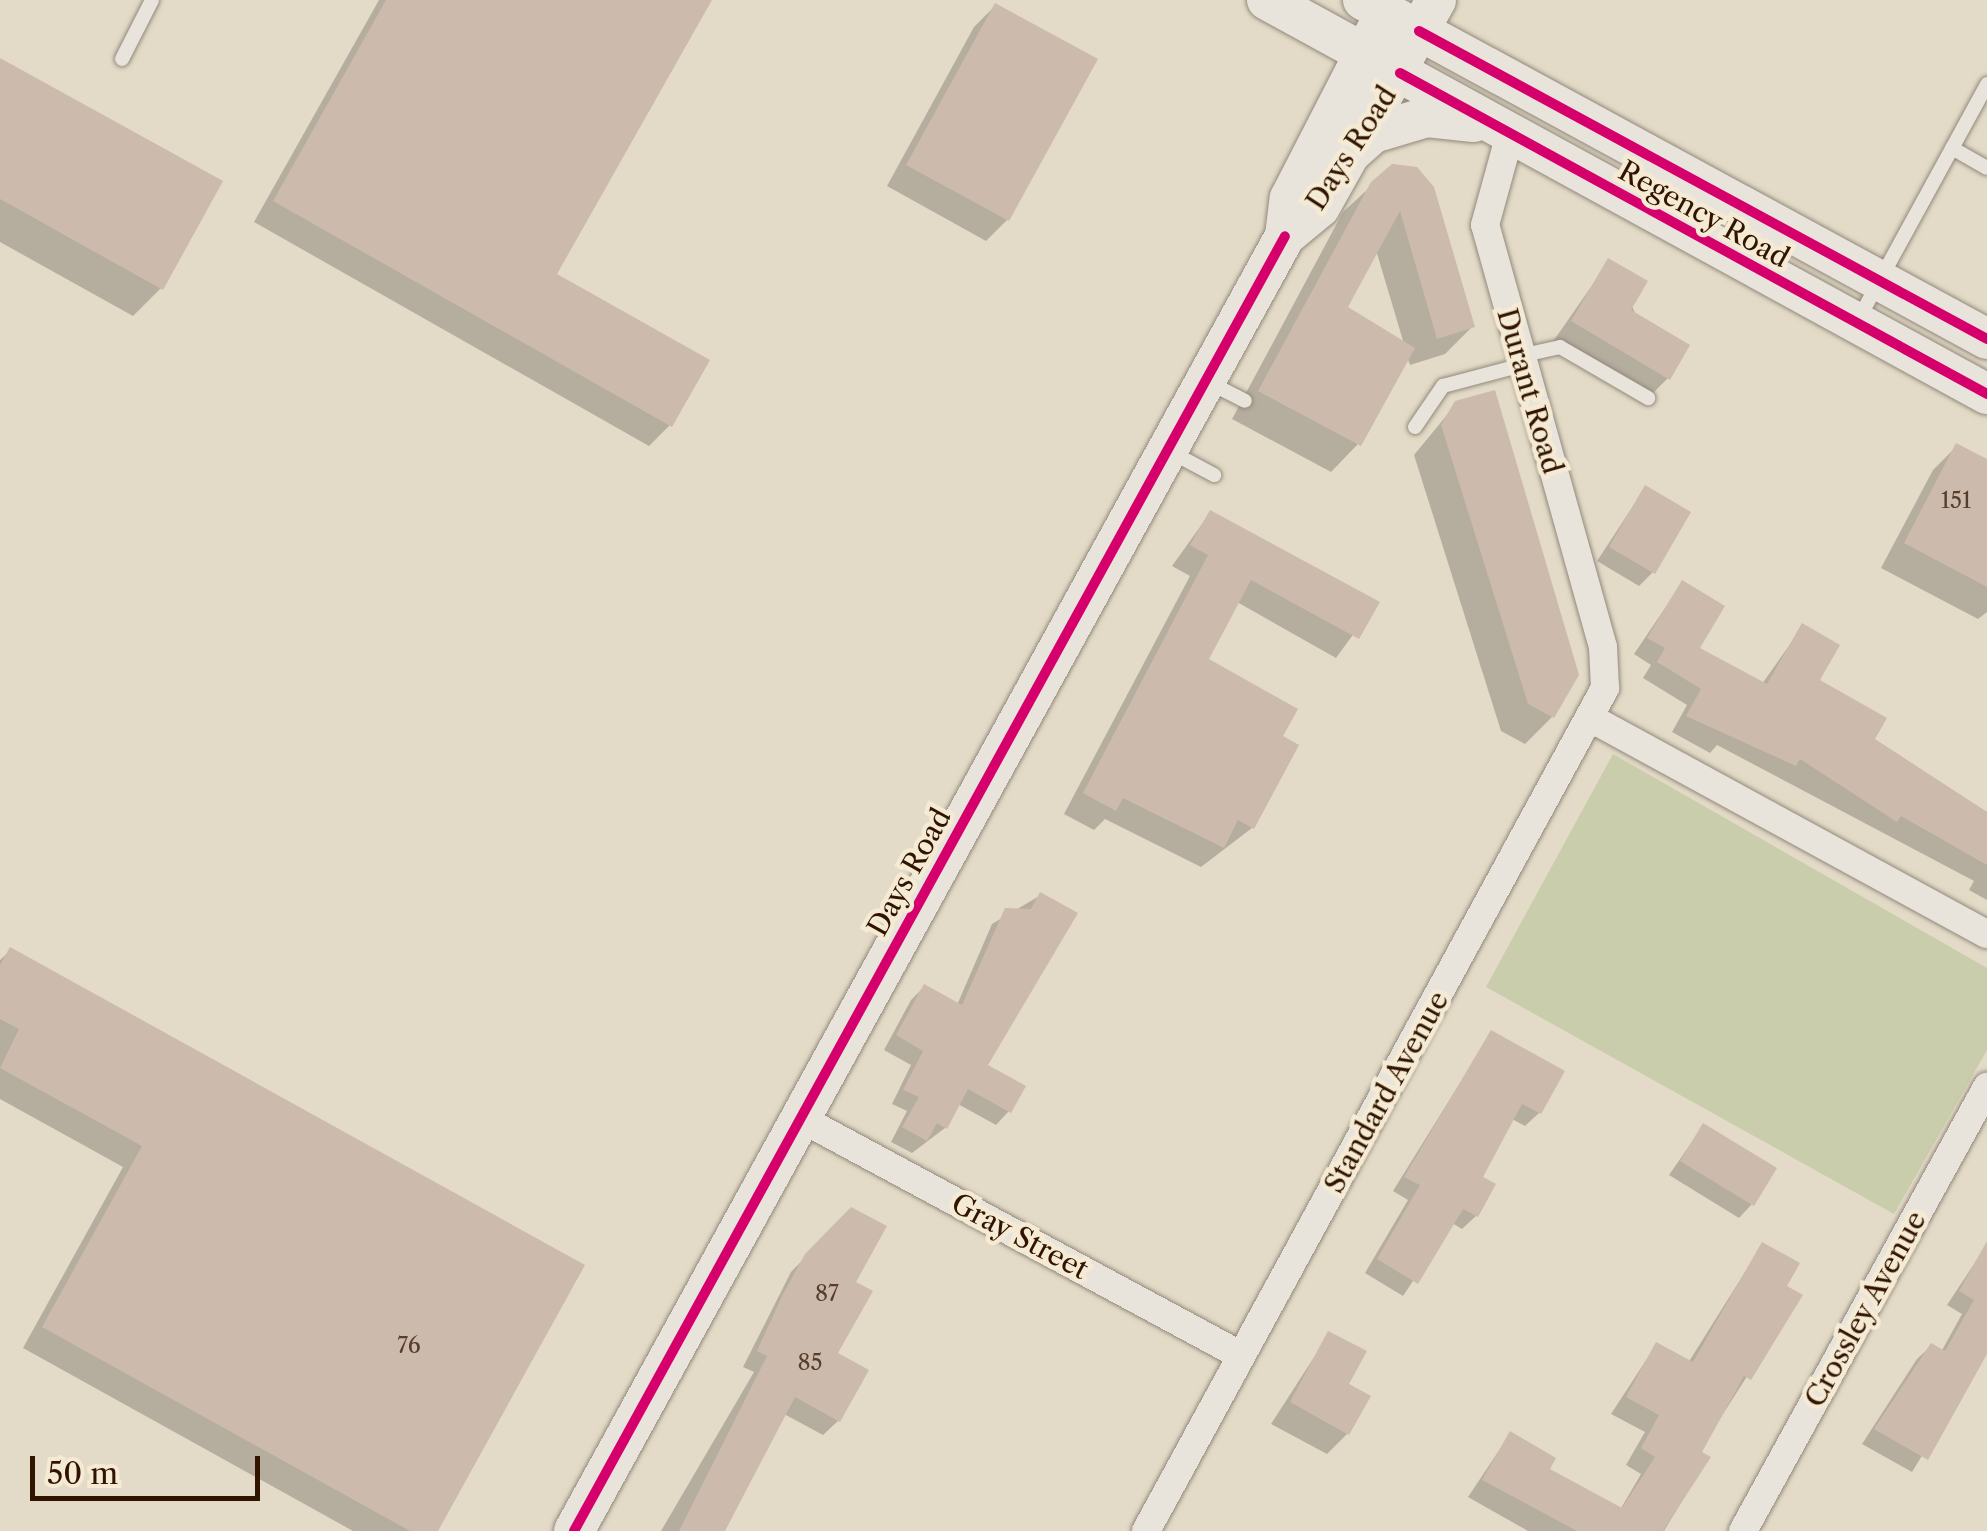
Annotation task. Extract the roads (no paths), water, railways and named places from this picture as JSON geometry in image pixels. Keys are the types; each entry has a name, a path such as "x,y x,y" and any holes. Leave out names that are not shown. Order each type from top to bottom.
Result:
{"main road":[{"name":"Regency Road","path":"1267,0 1987,394"},
{"name":"Regency Road","path":"1400,9 1987,339"},
{"name":"Days Road","path":"1285,236 1290,198 1364,54 1400,9"},
{"name":"Days Road","path":"574,1531 1285,236 1320,207 1400,73 1400,9"},
{"path":"1350,153 1373,133 1427,116 1502,130"}],"street":[{"name":"Durant Road","path":"1502,130 1485,225 1603,647"},
{"name":"Standard Avenue","path":"1146,1531 1240,1354 1594,720 1603,647"},
{"path":"1594,720 1987,934"},
{"name":"Crossley Avenue","path":"1743,1531 1987,1087"},
{"name":"Gray Street","path":"800,1118 1240,1354"}],"lane":[{"path":"122,59 152,0"},
{"path":"1856,322 1987,84"},
{"path":"1952,148 1987,168"},
{"path":"1415,427 1443,386 1560,347 1648,398"},
{"path":"1205,380 1245,401"},
{"path":"1167,450 1214,474"}]}
